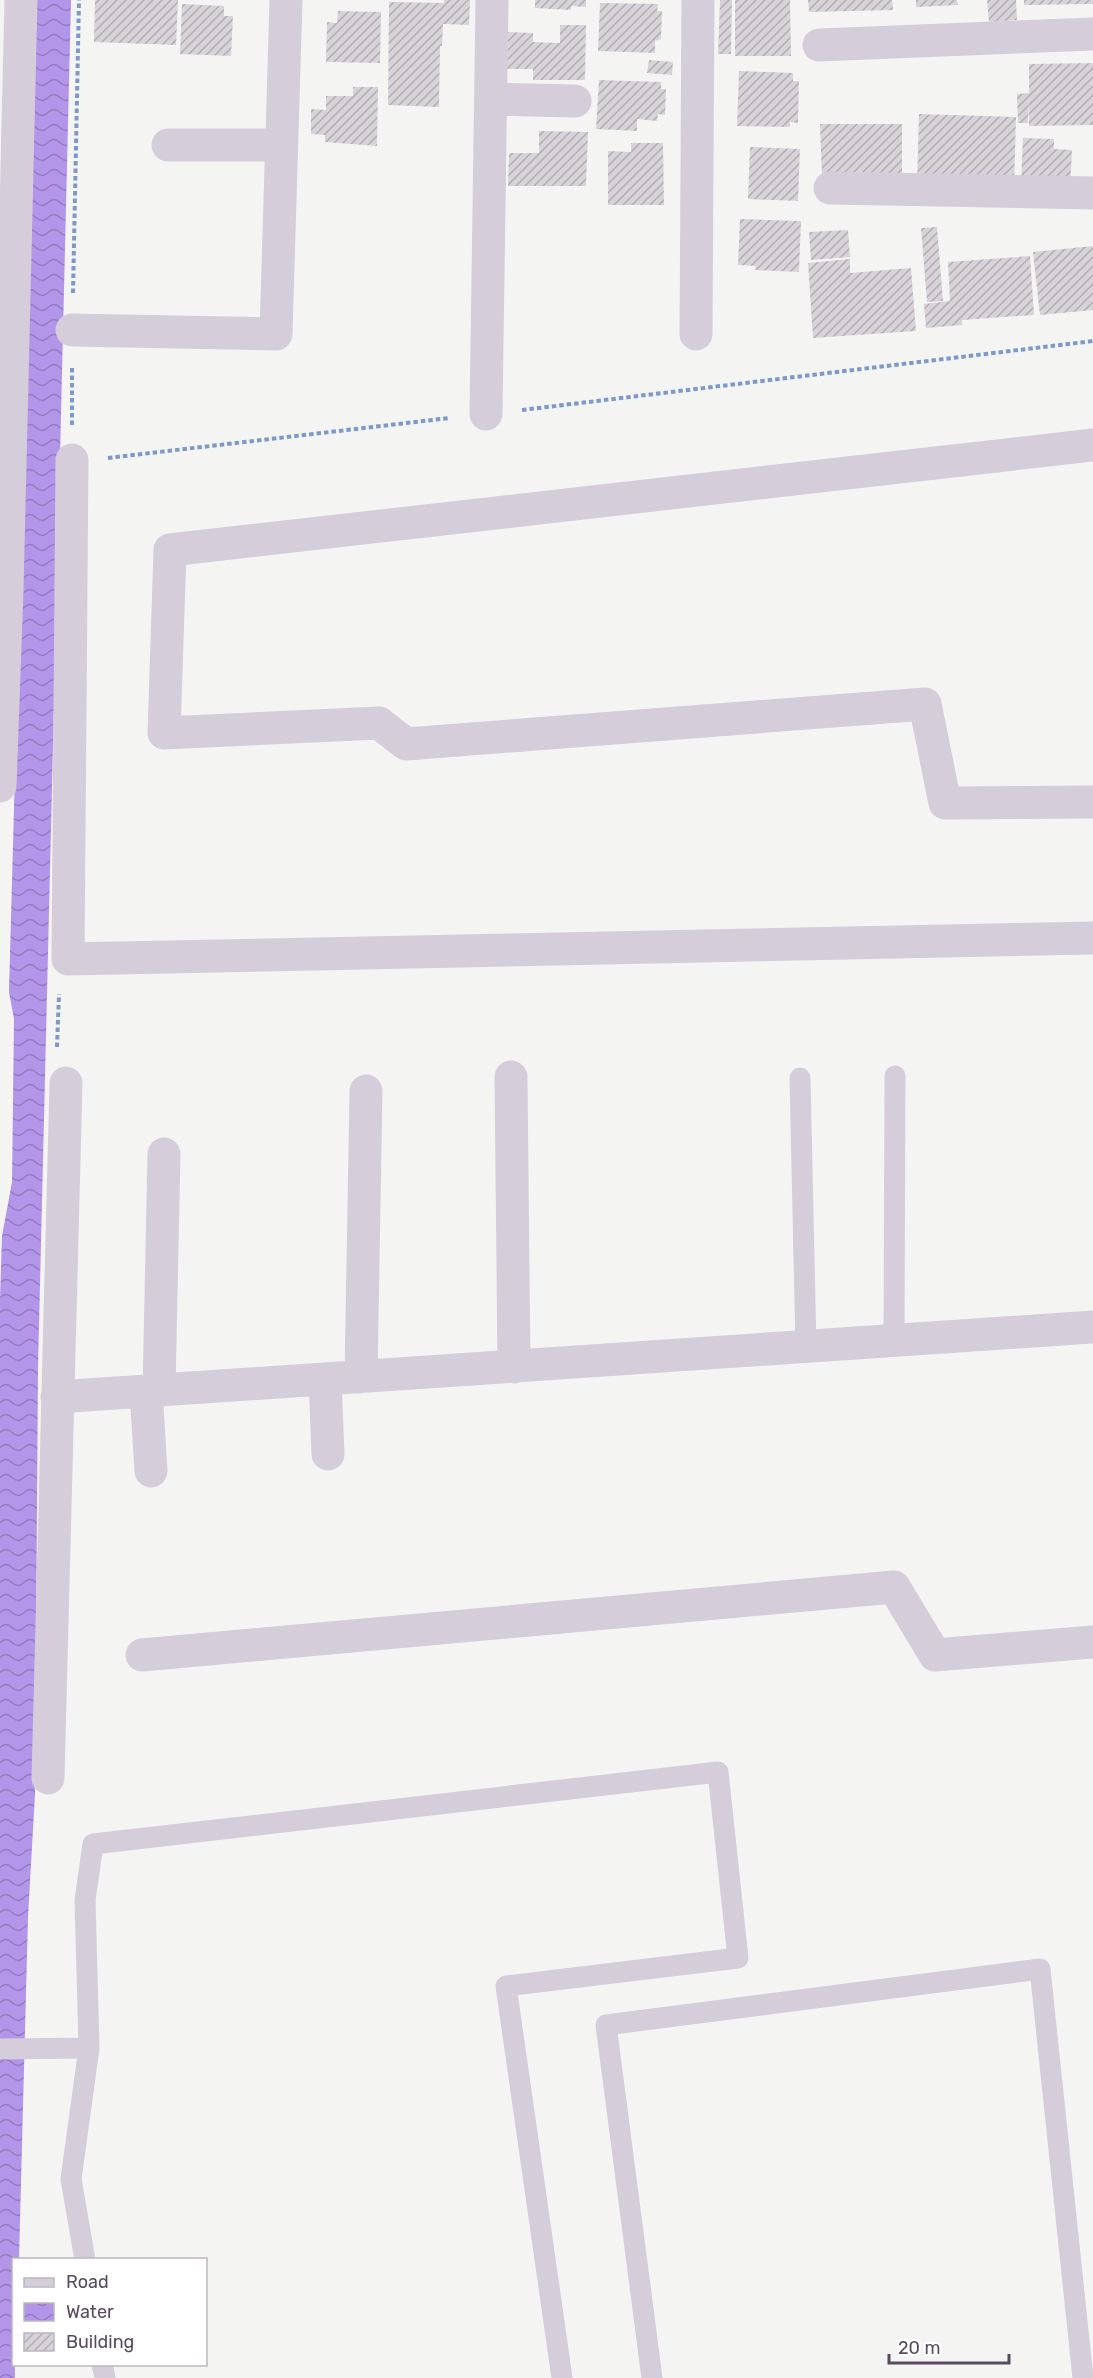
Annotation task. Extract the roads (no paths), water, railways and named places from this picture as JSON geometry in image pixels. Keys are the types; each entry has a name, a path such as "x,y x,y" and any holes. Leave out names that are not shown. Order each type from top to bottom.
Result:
{"street":[{"path":"0,786 10,43 21,0"},
{"path":"72,330 276,334 286,0"},
{"path":"486,414 492,0"},
{"path":"696,334 698,0"},
{"path":"819,45 1093,34"},
{"path":"491,99 575,101"},
{"path":"168,145 280,145"},
{"path":"830,188 1093,193"},
{"path":"1093,445 170,550 164,733 379,723 406,744 925,704 945,803 1093,802"},
{"path":"72,460 68,959 1093,938"},
{"path":"511,1077 514,1367"},
{"path":"48,1778 66,1083"},
{"path":"361,1377 366,1091"},
{"path":"151,1471 164,1154"},
{"path":"57,1397 1093,1327"},
{"path":"325,1379 328,1454"},
{"path":"142,1655 894,1587 935,1656 1093,1642"}],"lane":[{"path":"894,1341 895,1076"},
{"path":"800,1078 806,1347"},
{"path":"85,2258 71,2179 89,2048 85,1900 93,1844 718,1772 738,1958 506,1986 562,2378"},
{"path":"652,2378 606,2025 1040,1969 1083,2378"},
{"path":"0,2049 89,2048"}],"water":[{"path":"36,0 71,0 38,1368 35,1794 28,1917 19,2258 12,2258 12,2366 15,2366 15,2378 0,2378 0,1300 2,1236 12,1182 14,1019 9,992"}]}
